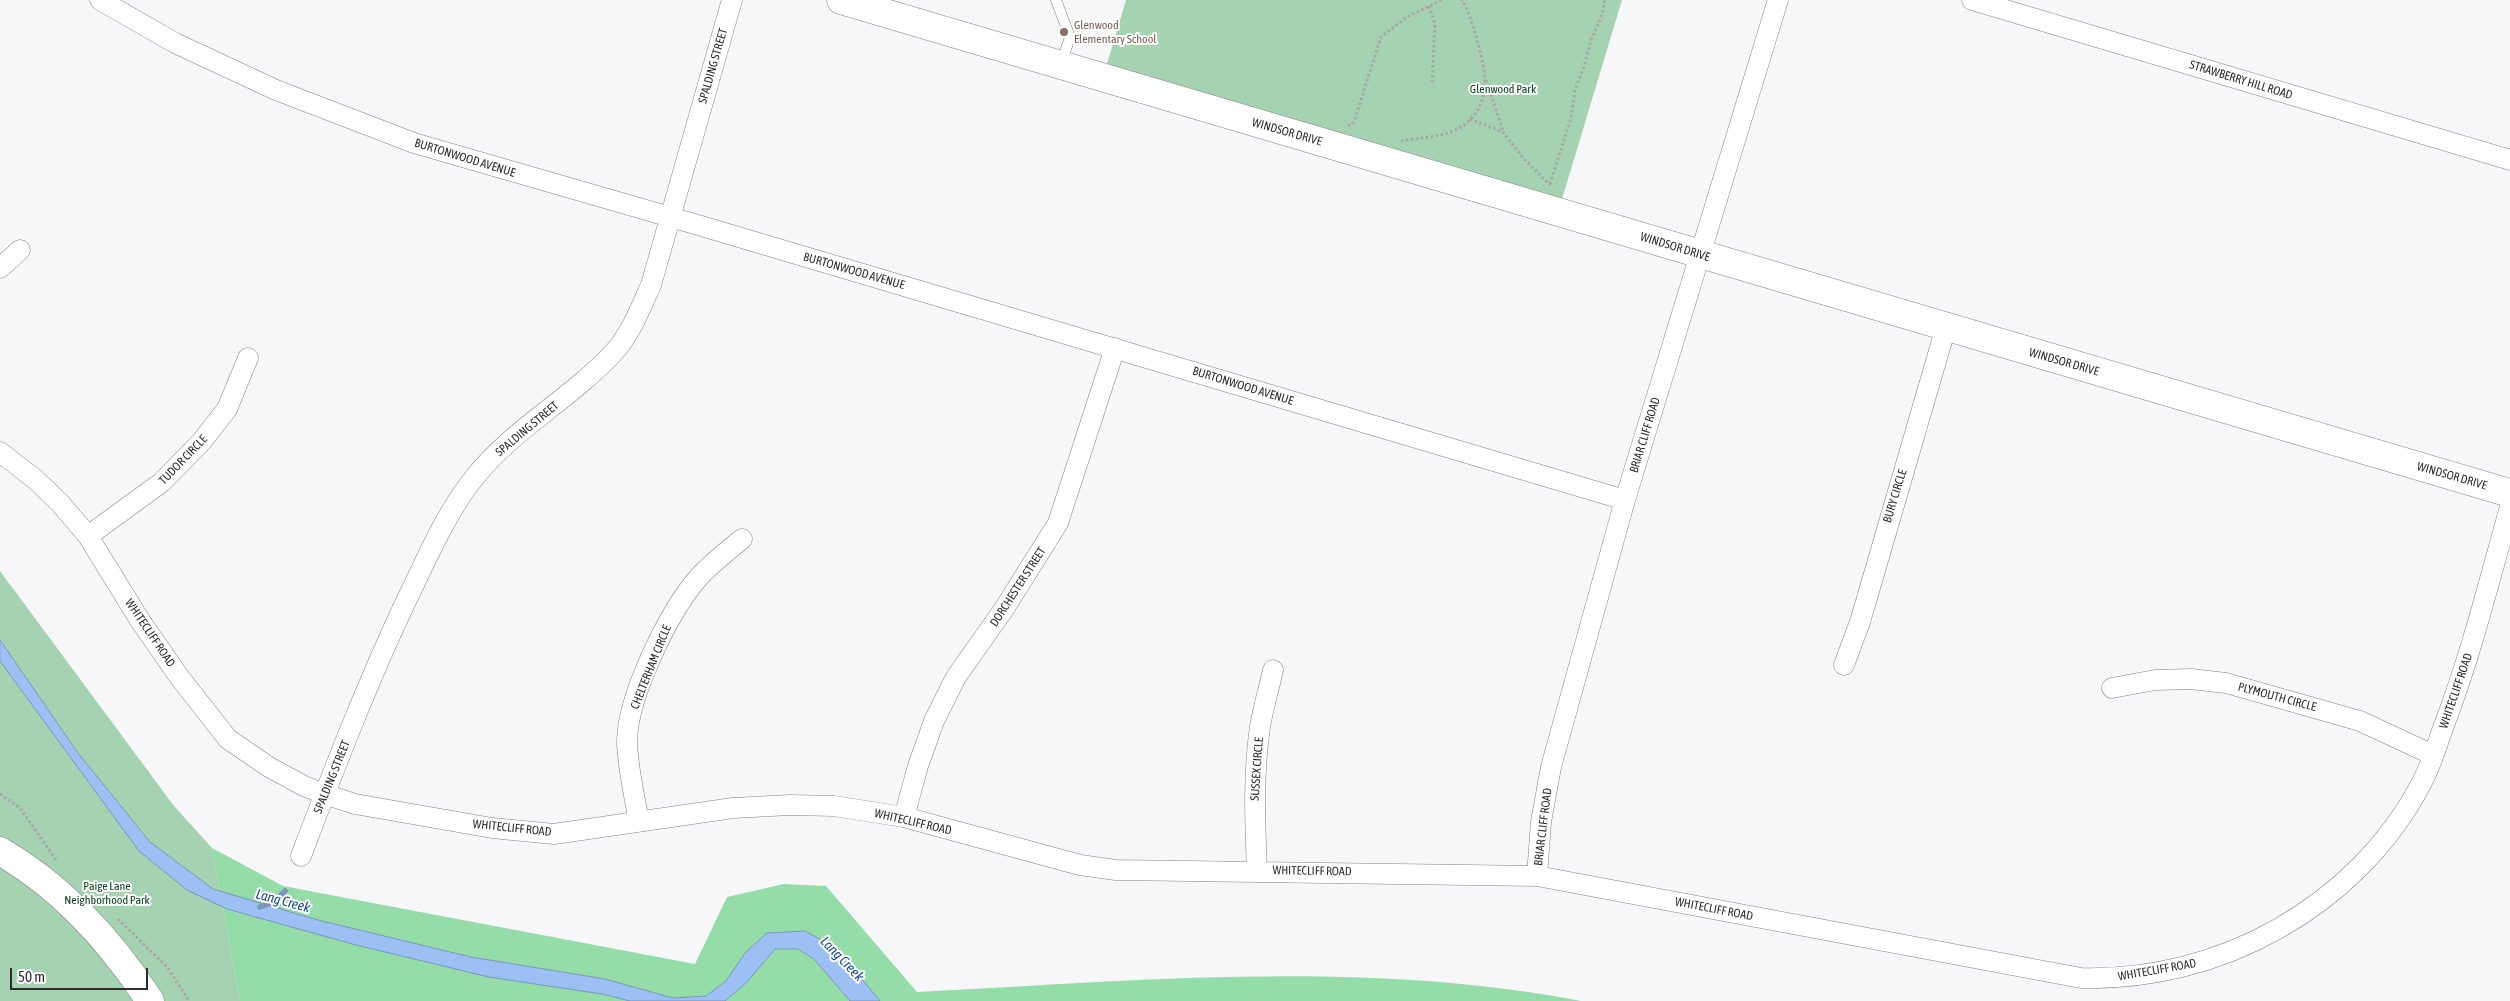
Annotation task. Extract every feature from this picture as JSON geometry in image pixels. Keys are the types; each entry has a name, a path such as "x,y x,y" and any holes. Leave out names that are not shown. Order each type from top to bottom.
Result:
{"street":[{"name":"BURTONWOOD AVENUE","path":"100,0 175,43 276,90 414,144 1115,348 1625,500"},
{"name":"SPALDING STREET","path":"301,856 324,794 389,637 446,521 473,479 491,459 512,439 583,383 616,350 631,327 651,285 732,0"},
{"name":"WINDSOR DRIVE","path":"841,0 2510,493"},
{"name":"BRIAR CLIFF ROAD","path":"1538,876 1541,822 1551,767 1625,500 1778,0"},
{"name":"STRAWBERRY HILL ROAD","path":"1972,0 2510,160"},
{"path":"0,268 20,250"},
{"name":"BURY CIRCLE","path":"1844,665 1860,622 1946,327"},
{"name":"DORCHESTER STREET","path":"904,817 918,766 934,720 956,677 1004,610 1058,523 1115,348"},
{"name":"TUDOR CIRCLE","path":"88,536 162,482 202,441 227,409 248,358"},
{"name":"WHITECLIFF ROAD","path":"0,452 42,486 88,536 165,656 228,740 269,768 304,786 355,804 522,832 554,834 733,808 790,805 834,806 904,817 1080,865 1143,870 1257,870 1538,876 2081,978 2133,977 2202,962 2243,947 2275,932 2325,899 2362,866 2378,847 2421,783 2433,755 2464,671 2510,507"},
{"name":"CHELTERHAM CIRCLE","path":"638,821 627,741 635,701 658,644 687,592 706,570 742,539"},
{"name":"SUSSEX CIRCLE","path":"1257,870 1254,801 1257,755 1273,670"},
{"name":"PLYMOUTH CIRCLE","path":"2112,688 2191,679 2226,684 2360,721 2433,755"},
{"path":"0,851 39,878 73,906 111,947 150,1001"}],"lane":[{"path":"1056,0 1070,37 1060,65"}],"path":[{"path":"1347,126 1354,122 1381,37 1407,17 1442,0"},
{"path":"1394,141 1450,133 1470,120 1478,108 1486,80 1486,69 1470,16 1462,0"},
{"path":"1550,184 1571,118 1575,90 1584,67 1591,40 1602,15 1604,0"},
{"path":"1430,6 1435,24 1432,85"},
{"path":"1486,80 1503,132 1523,158 1553,189"},
{"path":"1470,120 1503,132"}],"green space":[{"name":"Glenwood Park","path":"1126,0 1622,0 1562,199 1107,64"},
{"name":"Paige Lane Neighborhood Park","path":"0,571 174,806 212,848 240,1001 0,1001"},
{"path":"212,848 283,886 695,964 727,897 784,884 826,886 917,992 1166,979 1333,977 1416,980 1499,988 1581,1001 240,1001"}],"water":[{"name":"Lang Creek","path":"0,640 78,753 150,842 213,889 318,920 471,957 605,979 673,998 706,996 726,981 745,953 767,933 805,931 836,948 880,1001 850,1001 814,959 798,949 775,949 747,982 725,1001 630,1001 602,994 489,977 356,945 227,909 187,890 139,851 0,661"}],"waterway":[{"name":"Lang Creek","path":"260,907 274,902 285,891"}],"place":[{"name":"Glenwood Elementary School","path":"1064,32"}]}
